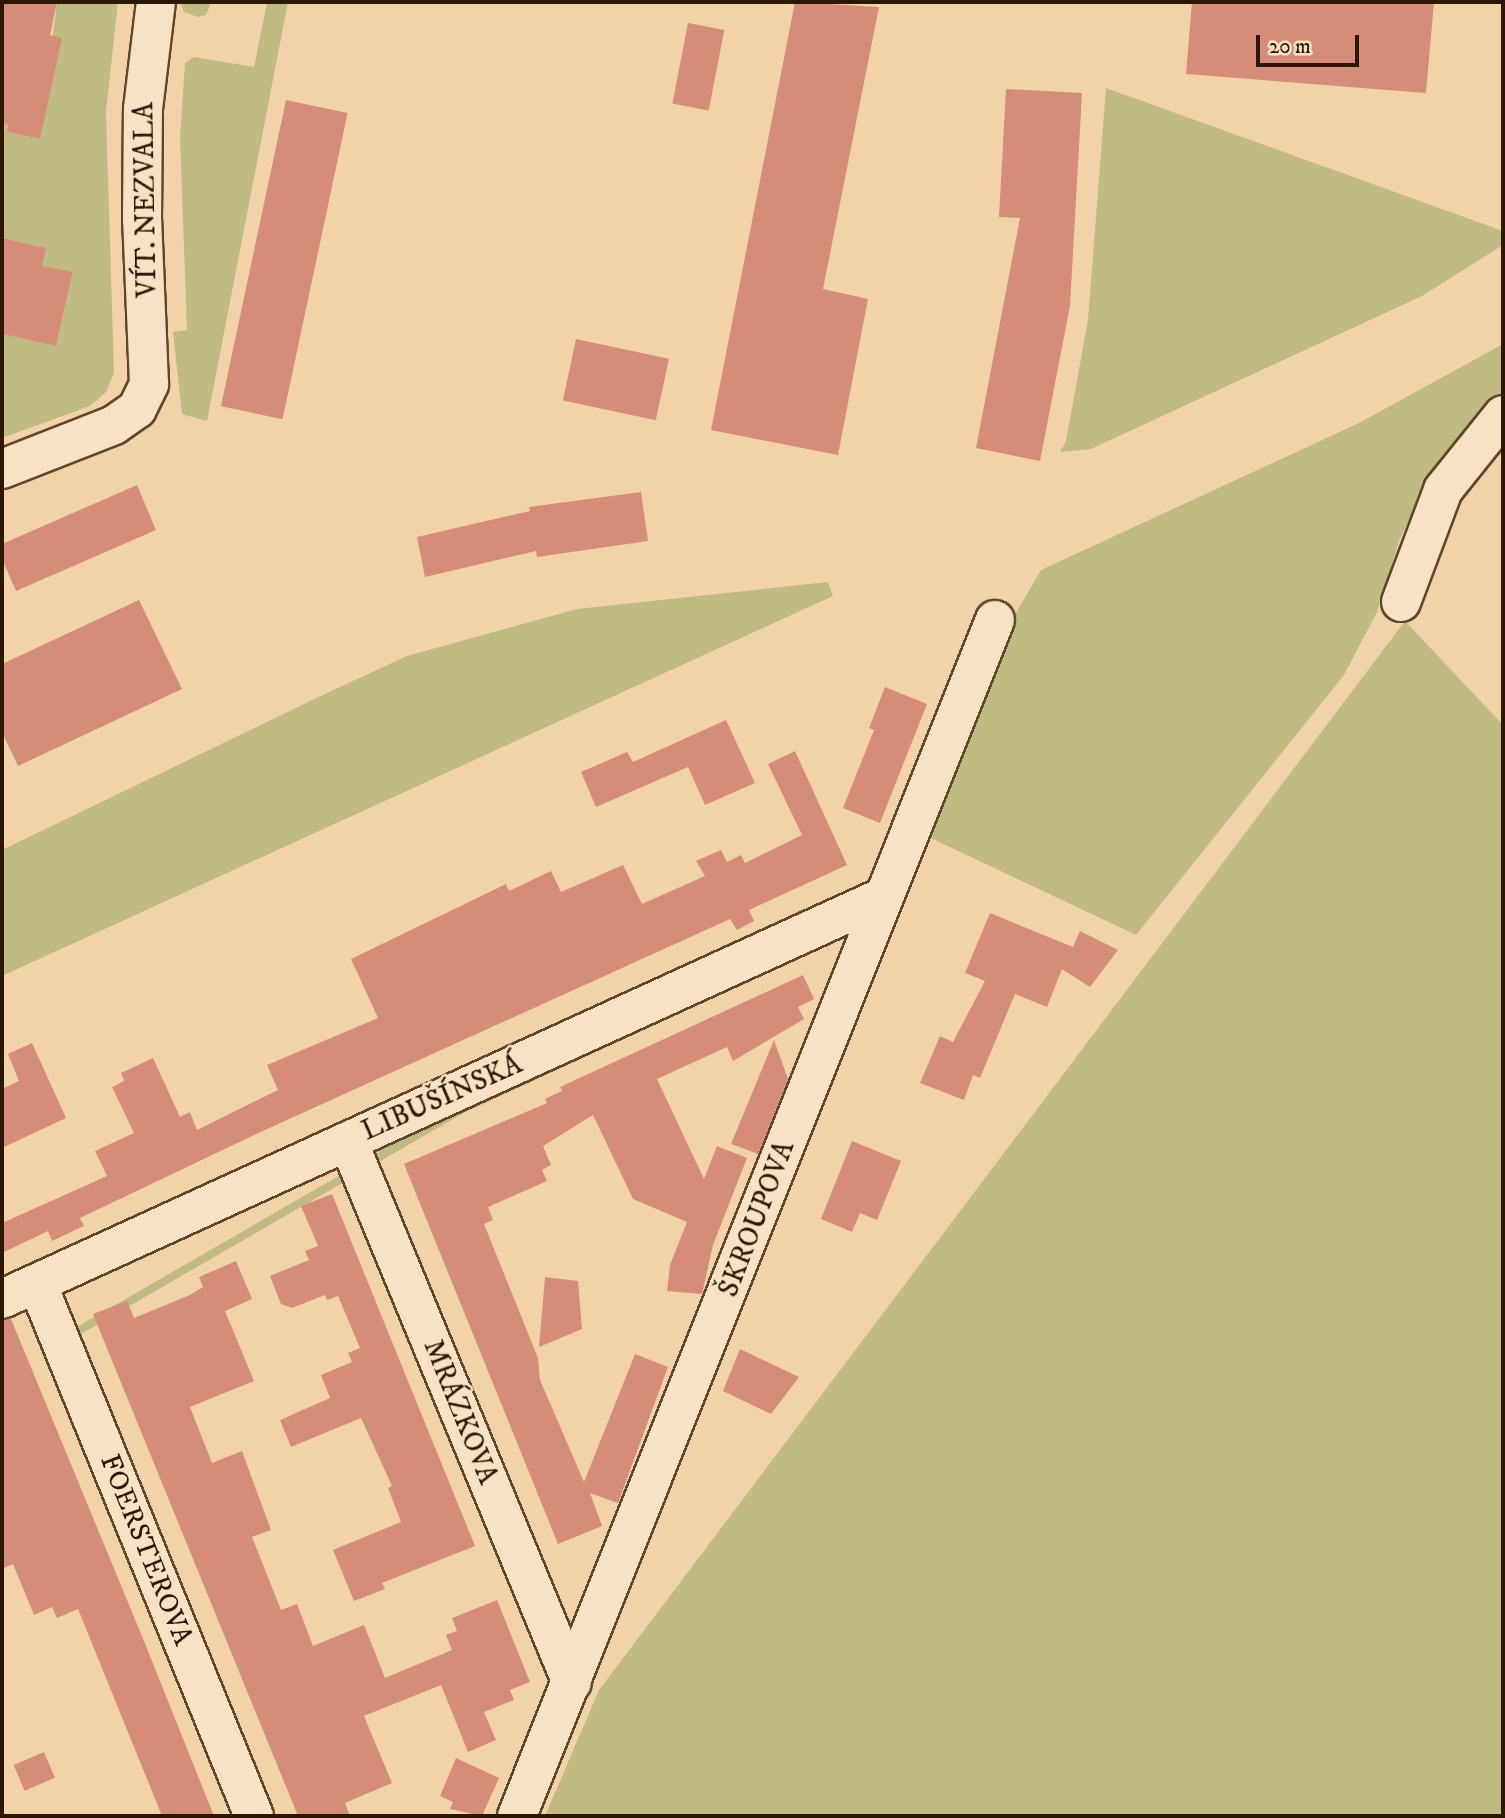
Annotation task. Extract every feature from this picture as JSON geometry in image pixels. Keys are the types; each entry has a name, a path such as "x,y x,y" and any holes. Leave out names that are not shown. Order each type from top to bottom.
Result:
{"street":[{"name":"VÍT. NEZVALA","path":"2,469 114,425 144,397 152,371 142,187 143,109 154,16"},
{"path":"1401,602 1443,490 1503,415"},
{"name":"ŠKROUPOVA","path":"517,1816 995,620"},
{"name":"LIBUŠÍNSKÁ","path":"2,1299 883,897"},
{"name":"MRÁZKOVA","path":"348,1141 572,1683"},
{"name":"FOERSTEROVA","path":"37,1283 254,1816"}],"shaded area":[{"path":"57,2 118,2 106,112 114,373 106,392 90,406 2,438 2,334 56,346 73,273 42,266 45,248 2,238 2,123 8,124 7,132 40,139"},
{"path":"180,2 211,3 206,15 198,17 184,12"},
{"path":"267,2 288,2 207,421 182,414 173,332 187,330 180,138 185,63 194,57 254,67"},
{"path":"1106,88 1503,231 1503,245 1422,296 1091,449 1060,452 1066,441 1088,320"},
{"path":"1503,344 1503,393 1417,503 1399,541 1377,612 1344,675 1136,935 918,832 999,642 1041,570 1359,423"},
{"path":"828,582 833,596 2,976 2,850 329,692 407,656 577,609"},
{"path":"1405,621 1503,725 1503,1816 545,1816 599,1690"},
{"path":"801,909 805,916 44,1355 40,1348"},
{"path":"816,943 819,949 377,1153 376,1148"},
{"path":"331,1162 342,1166 63,1295 64,1289"}],"building":[{"path":"2,2 57,2 50,35 62,38 40,139 7,132 8,124 2,123"},
{"path":"795,2 879,7 823,289 868,299 838,455 711,430"},
{"path":"1192,2 1434,2 1426,93 1186,74"},
{"path":"688,23 724,30 709,111 672,103"},
{"path":"1006,89 1082,93 1070,306 1040,461 976,448 1020,218 999,217"},
{"path":"286,100 348,113 283,419 221,406"},
{"path":"2,238 46,248 42,266 73,272 56,346 2,334"},
{"path":"576,339 669,359 656,420 563,401"},
{"path":"137,485 156,530 16,591 2,559 2,544"},
{"path":"641,492 648,541 537,557 536,551 425,577 417,537 530,511 529,507"},
{"path":"139,600 182,689 18,766 2,732 2,664"},
{"path":"885,687 927,704 880,823 843,808 874,730 869,728"},
{"path":"726,720 755,783 705,805 688,767 596,807 581,772 627,752 633,762"},
{"path":"795,751 847,865 749,910 754,921 737,930 730,919 252,1136 80,1218 84,1226 52,1241 48,1231 2,1253 2,1223 107,1176 95,1151 134,1133 112,1087 124,1081 121,1073 153,1058 180,1117 190,1112 197,1130 278,1090 267,1065 378,1018 351,959 506,884 509,891 551,871 561,892 623,865 642,904 705,876 696,861 721,850 727,862 741,855 745,863 802,835 768,764"},
{"path":"990,913 1073,947 1080,931 1118,950 1090,987 1062,969 1047,1007 1015,994 980,1078 973,1075 964,1100 920,1083 940,1036 953,1042 985,981 965,973"},
{"path":"803,975 814,999 798,1007 804,1019 733,1061 727,1047 657,1079 704,1179 717,1146 747,1158 713,1245 702,1294 667,1291 670,1265 687,1222 633,1199 593,1115 543,1146 551,1165 542,1170 547,1181 488,1207 493,1220 484,1224 538,1358 540,1380 584,1482 635,1354 668,1367 618,1503 590,1493 602,1526 558,1544 404,1164 547,1103 545,1099 562,1091 560,1087"},
{"path":"774,1040 788,1079 758,1154 731,1144"},
{"path":"32,1043 66,1118 2,1148 2,1089 19,1081 8,1054"},
{"path":"852,1141 901,1161 877,1220 860,1213 852,1232 821,1219"},
{"path":"332,1194 475,1546 382,1583 385,1589 354,1601 333,1550 401,1522 388,1488 392,1486 361,1418 291,1447 280,1420 330,1398 321,1375 352,1362 348,1353 360,1348 338,1296 327,1300 325,1295 292,1308 281,1304 270,1276 309,1260 305,1251 318,1246 301,1206"},
{"path":"236,1261 252,1299 225,1311 254,1381 190,1407 212,1463 242,1451 271,1530 252,1537 281,1610 297,1604 313,1646 364,1625 385,1678 452,1650 446,1635 457,1631 452,1618 497,1600 530,1682 510,1690 514,1700 484,1712 496,1740 468,1752 441,1685 364,1716 392,1783 345,1803 350,1816 298,1816 93,1314 127,1301 134,1318 190,1295 203,1287 199,1277"},
{"path":"545,1277 578,1281 582,1329 539,1347"},
{"path":"11,1319 214,1816 162,1816 78,1609 57,1618 52,1607 34,1615 13,1564 2,1569 2,1321"},
{"path":"740,1349 799,1377 771,1414 723,1391"},
{"path":"44,1752 55,1778 25,1791 14,1765"},
{"path":"456,1758 499,1778 482,1816 450,1809 453,1802 440,1796"}]}
